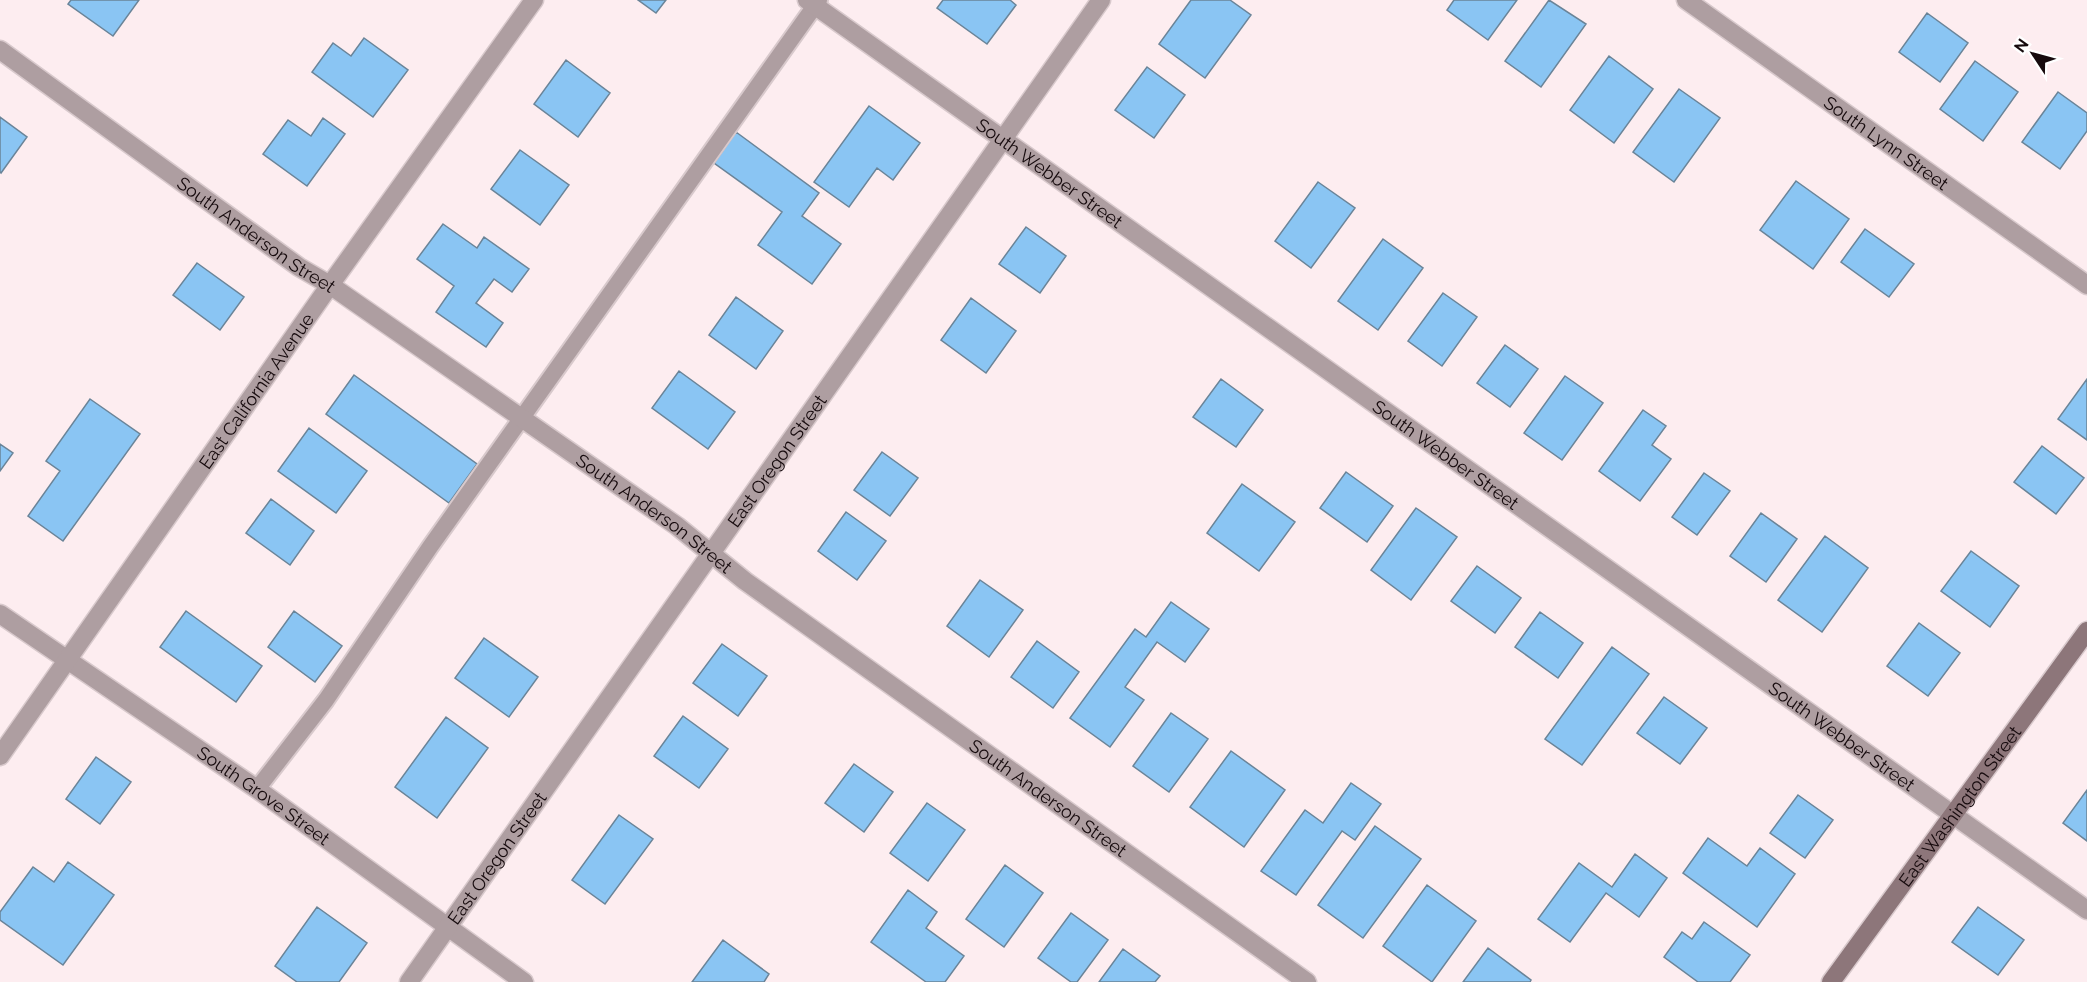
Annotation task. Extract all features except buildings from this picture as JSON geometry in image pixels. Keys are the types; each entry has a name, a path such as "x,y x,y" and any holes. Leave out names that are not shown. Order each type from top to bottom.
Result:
{"main road":[{"name":"East Washington Street","path":"1831,982 2087,631"}],"street":[{"name":"East California Avenue","path":"0,756 330,285 534,0"},
{"name":"East Oregon Street","path":"409,982 1101,0"},
{"name":"South Lynn Street","path":"1686,0 2087,285"},
{"name":"South Webber Street","path":"814,2 1002,139 2087,910"},
{"name":"South Anderson Street","path":"0,50 299,267 330,285 524,417 711,553 745,581 1307,982"},
{"name":"South Grove Street","path":"0,614 257,789 524,982"}],"lane":[{"path":"257,789 326,700 430,547 524,417 814,2"}]}
